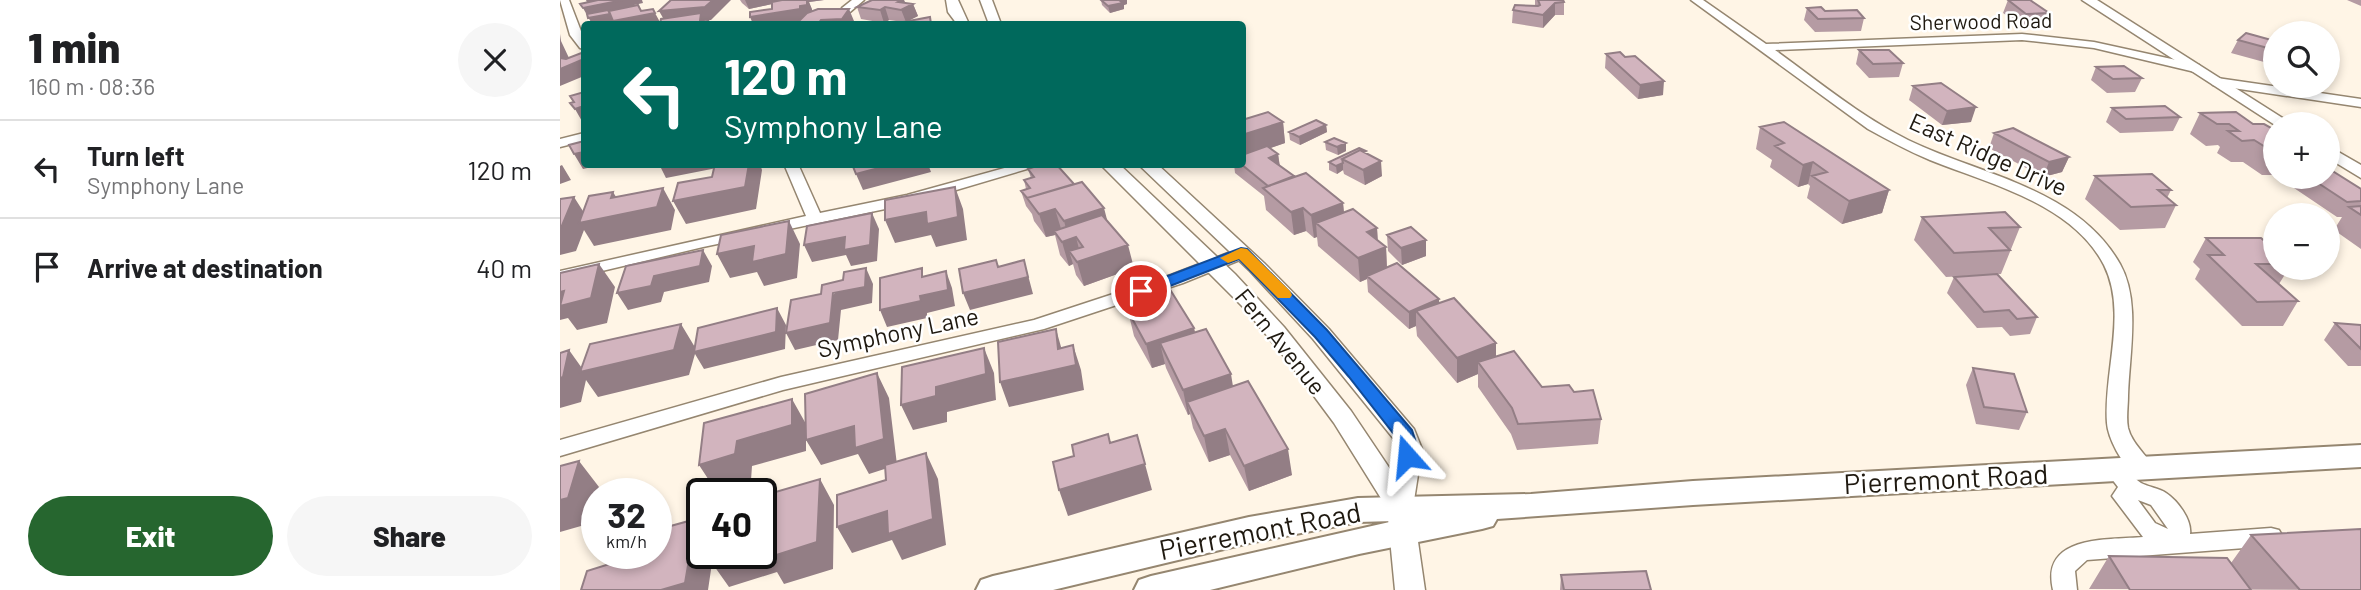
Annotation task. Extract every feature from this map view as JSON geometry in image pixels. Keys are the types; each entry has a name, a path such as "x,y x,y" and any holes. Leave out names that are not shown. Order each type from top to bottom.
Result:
{"main road":[{"name":"Pierremont Road","path":"1151,590 1359,541 1402,521 1531,506 1934,480 2130,475 2361,456"},
{"name":"Pierremont Road","path":"993,590 1249,530 1358,510 1402,521"}],"street":[{"path":"564,0 581,42"},
{"path":"846,10 859,0"},
{"path":"952,0 961,21"},
{"path":"986,0 994,21"},
{"name":"East Ridge Drive","path":"1696,0 1900,142 2039,200 2064,214 2097,241 2112,266 2121,295 2118,427 2127,448 2130,475"},
{"path":"2088,0 2265,112"},
{"name":"Sherwood Road","path":"1766,47 2022,37 2094,45 2194,68"},
{"path":"2217,82 2361,103"},
{"path":"560,143 581,137"},
{"path":"2340,160 2361,173"},
{"path":"793,168 815,218"},
{"path":"560,276 909,199 1022,168"},
{"name":"Fern Avenue","path":"1112,168 1213,265 1296,357 1369,453 1402,521"},
{"name":"Fern Avenue","path":"1150,168 1241,253 1321,334 1405,435 1409,449 1402,521 1410,590"},
{"name":"Symphony Lane","path":"560,448 781,384 1038,325 1241,253"},
{"path":"2130,475 2123,496 2147,529 2177,544"},
{"path":"2065,590 2061,576 2063,567 2076,554 2085,551 2295,536"}],"building":[{"path":"598,0 623,0 583,8 580,4"},
{"path":"671,0 713,0 705,7 659,11"},
{"path":"807,0 807,5 800,6 800,9 750,17 750,12 772,9 772,2"},
{"path":"872,0 902,0 898,2 913,4 901,10 857,7"},
{"path":"1101,0 1119,0 1123,3 1108,6"},
{"path":"1538,0 1564,2 1555,3 1543,15 1513,10 1515,5 1538,6"},
{"path":"2008,0 2030,0 2049,13 2026,14"},
{"path":"638,5 641,11 653,9 655,13 613,21 609,11"},
{"path":"1821,7 1825,11 1857,10 1864,18 1818,19 1807,8"},
{"path":"818,9 849,9 842,19 799,21 807,13"},
{"path":"608,10 610,14 588,18 587,14"},
{"path":"701,13 700,21 661,19"},
{"path":"930,17 931,21 908,21"},
{"path":"2246,33 2263,38 2263,47 2238,40"},
{"path":"1859,50 1889,50 1903,63 1873,64"},
{"path":"1620,52 1625,57 1635,56 1664,81 1640,85 1606,54"},
{"path":"581,53 581,60 560,69 560,58 566,59"},
{"path":"2124,66 2142,78 2113,79 2096,67"},
{"path":"1941,83 1976,107 1947,111 1913,86"},
{"path":"581,93 581,107 575,109 570,103 574,102 570,96"},
{"path":"2165,106 2180,117 2126,119 2112,108"},
{"path":"1268,112 1283,122 1246,134 1246,119"},
{"path":"2236,112 2253,124 2263,124 2263,146 2254,140 2242,141 2228,131 2239,131 2229,124 2217,124 2200,113"},
{"path":"1316,120 1326,125 1299,137 1289,132"},
{"path":"1784,122 1889,190 1849,201 1812,176 1827,172 1813,162 1803,165 1775,146 1784,143 1760,127"},
{"path":"2013,128 2069,157 2049,162 1994,133"},
{"path":"1334,138 1346,143 1337,147 1325,142"},
{"path":"581,142 581,153 574,154 569,145"},
{"path":"1267,146 1278,154 1269,158 1294,176 1268,186 1246,168 1246,154"},
{"path":"1359,148 1366,151 1360,150 1342,159 1343,163 1336,166 1329,162"},
{"path":"1360,150 1381,161 1363,170 1342,159"},
{"path":"714,168 748,168 745,187 673,201 678,183 712,177"},
{"path":"854,168 879,168 856,174"},
{"path":"1031,168 1060,168 1074,184 1027,198 1021,191 1030,188 1024,180 1034,177 1028,169"},
{"path":"1306,173 1343,203 1311,215 1303,208 1291,212 1263,188"},
{"path":"2152,174 2171,190 2158,190 2176,205 2131,207 2095,176"},
{"path":"2340,176 2361,189 2361,201 2347,202 2327,189 2340,189"},
{"path":"1082,182 1104,208 1064,221 1055,209 1039,214 1027,198"},
{"path":"955,187 958,217 927,224 926,212 885,220 885,200"},
{"path":"663,188 657,207 579,223 589,196 613,192 611,198"},
{"path":"574,197 561,228 560,228 560,199"},
{"path":"2361,206 2361,215 2349,207"},
{"path":"1353,209 1377,228 1367,232 1386,247 1358,258 1316,223"},
{"path":"2005,212 2020,227 1989,228 2010,250 1954,253 1922,217"},
{"path":"872,213 870,245 844,250 845,237 804,245 807,226"},
{"path":"1102,215 1128,245 1077,262 1069,251 1083,247 1076,237 1062,242 1054,231"},
{"path":"789,221 786,254 752,262 754,246 717,254 721,235"},
{"path":"1411,227 1426,240 1401,248 1387,235"},
{"path":"2206,238 2261,238 2263,264 2256,264 2263,270 2263,280 2274,280 2298,301 2257,302 2208,255 2224,255"},
{"path":"703,250 700,266 654,276 651,286 617,293 626,266"},
{"path":"996,260 998,267 1024,260 1028,277 963,293 959,269"},
{"path":"1397,263 1439,299 1409,312 1367,276"},
{"path":"599,264 591,298 560,306 564,291 560,292 560,273"},
{"path":"866,268 865,287 833,293 830,323 786,333 791,300 821,294 822,285 843,280 844,272"},
{"path":"922,268 922,277 946,271 948,290 920,296 921,301 880,310 880,278"},
{"path":"1997,274 2037,317 2017,319 2009,310 1984,312 1954,277"},
{"path":"1166,283 1194,328 1146,344 1128,311 1134,309 1126,296"},
{"path":"1454,298 1496,343 1457,358 1416,311"},
{"path":"777,308 776,332 694,352 698,328"},
{"path":"2335,323 2361,325 2361,349"},
{"path":"681,324 674,350 580,372 590,344"},
{"path":"1056,329 1058,349 1073,345 1076,365 1000,382 998,342"},
{"path":"1206,329 1231,374 1183,390 1160,343"},
{"path":"984,348 986,374 936,387 936,396 901,405 902,367"},
{"path":"569,350 563,377 560,378 560,353"},
{"path":"1514,351 1542,387 1569,385 1574,392 1593,390 1601,419 1518,424 1512,408 1478,362"},
{"path":"1973,368 2014,374 2027,412 1984,407"},
{"path":"877,373 884,439 855,448 854,426 806,440 805,394"},
{"path":"1248,381 1288,449 1244,466 1225,429 1204,436 1187,402"},
{"path":"792,399 792,425 737,441 735,454 699,465 704,423"},
{"path":"1108,434 1110,443 1137,435 1145,464 1059,490 1053,462 1074,456 1072,445"},
{"path":"926,453 933,519 888,534 887,511 837,527 837,495 886,480 885,465"},
{"path":"579,461 568,498 560,500 560,466"},
{"path":"820,479 817,542 777,555 777,492"},
{"path":"686,522 687,569 685,583 661,590 581,590 587,571 593,569 672,569 672,526"},
{"path":"2361,529 2361,590 2300,590 2251,535"},
{"path":"2109,556 2227,558 2251,590 2130,590"},
{"path":"1646,571 1651,590 1564,590 1561,575"}],"slow traffic":[{"path":"1228,258 1241,253 1284,295"}],"route":[{"path":"1141,291 1241,253 1321,334 1355,373 1405,435 1409,449 1407,456"}]}
